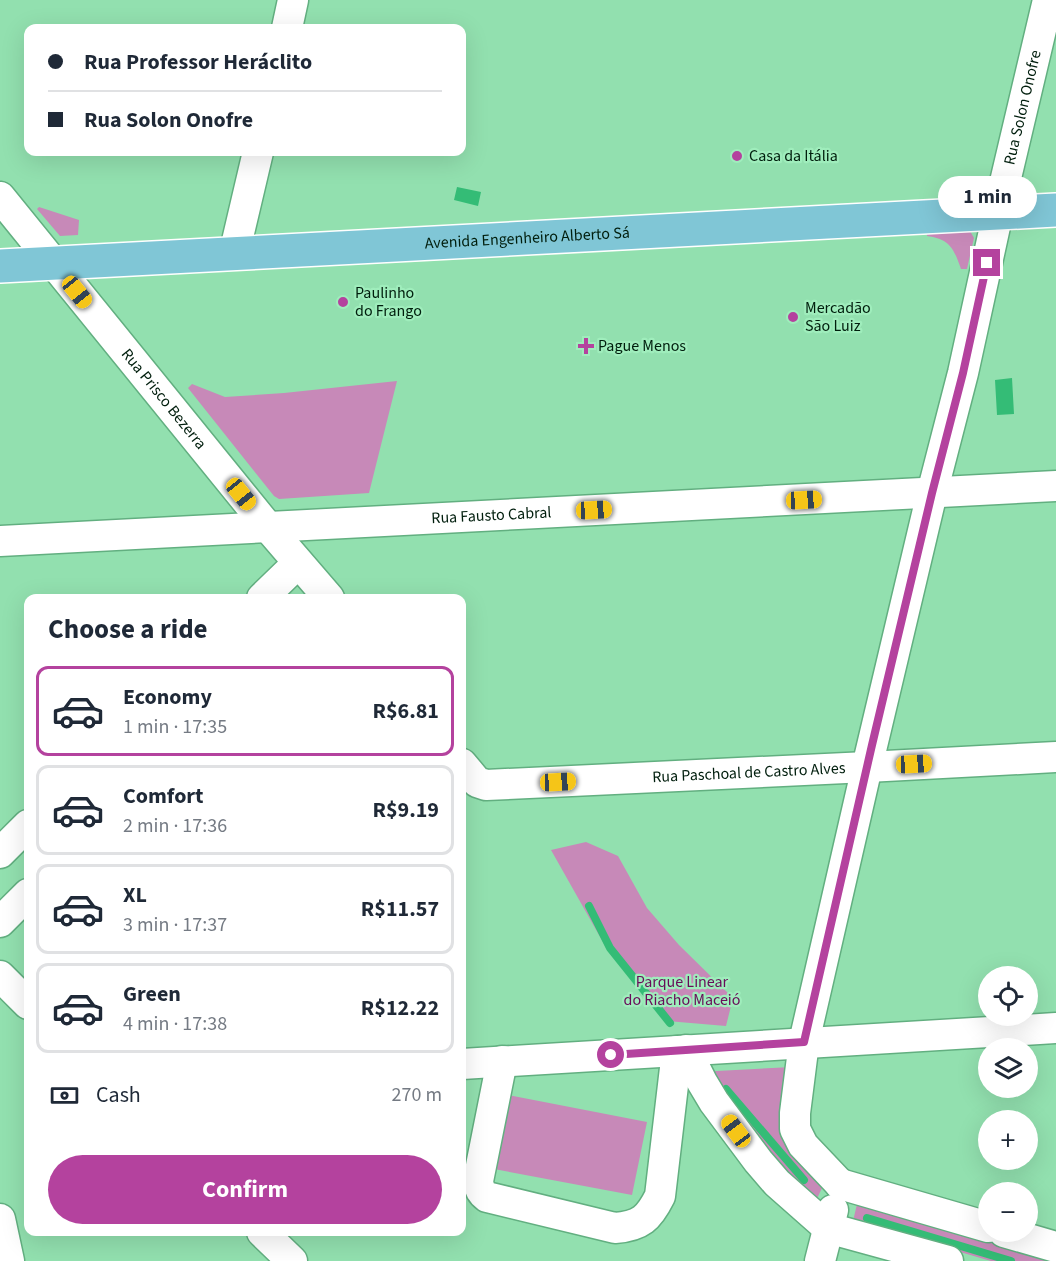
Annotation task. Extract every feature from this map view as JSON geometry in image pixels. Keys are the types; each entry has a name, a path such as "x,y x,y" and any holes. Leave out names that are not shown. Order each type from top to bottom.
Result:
{"main road":[{"name":"Avenida Engenheiro Alberto Sá","path":"0,267 1056,210"}],"street":[{"path":"287,24 293,0"},
{"name":"Rua Solon Onofre","path":"840,1184 803,1145 795,1129 804,1042 932,493 963,373 1048,0"},
{"path":"234,254 257,156"},
{"name":"Rua Prisco Bezerra","path":"0,197 267,526 325,594"},
{"name":"Rua Fausto Cabral","path":"0,541 1056,486"},
{"path":"266,594 298,563"},
{"name":"Rua Paschoal de Castro Alves","path":"470,773 486,785 1056,757"},
{"path":"0,853 24,829"},
{"path":"0,922 24,898"},
{"path":"0,976 24,1000"},
{"path":"0,1004 24,1011"},
{"path":"466,1064 1056,1028"},
{"path":"502,1061 478,1181 482,1194 615,1228 628,1227 642,1221 652,1212 660,1196 681,1050"},
{"path":"681,1050 714,1102 758,1161 777,1183 828,1228 948,1261"},
{"path":"820,1261 840,1184 978,1224"},
{"path":"0,1219 9,1261"},
{"path":"266,1236 292,1261"},
{"path":"1038,1242 1056,1247"}],"green space":[{"path":"39,207 79,220 78,235 60,236 37,209"},
{"path":"970,231 974,238 967,269 961,269 956,256 946,242 927,236 927,233"},
{"path":"397,381 369,493 279,499 274,496 188,388 192,384 225,397"},
{"name":"Parque Linear do Riacho Maceió","path":"586,842 618,856 647,908 679,945 733,998 726,1026 667,1021 608,951 551,850"},
{"path":"792,1067 796,1145 830,1171 813,1207 698,1072"},
{"path":"508,1095 647,1122 632,1195 494,1169"},
{"path":"858,1200 978,1235 978,1242 1001,1242 1056,1258 1056,1261 991,1261 853,1221"}],"shaded area":[{"path":"457,187 481,192 478,206 454,200"},
{"path":"1012,378 1014,414 997,415 995,380"}],"waterway":[{"path":"589,906 610,948 670,1023"},
{"path":"726,1089 804,1180"},
{"path":"867,1218 1011,1261"}],"place":[{"name":"Casa da Itália","path":"737,156"},
{"name":"Paulinho do Frango","path":"343,302"},
{"name":"Mercadão São Luiz","path":"793,317"},
{"name":"Pague Menos","path":"586,346"}],"route":[{"path":"611,1055 804,1042 987,263"}]}
